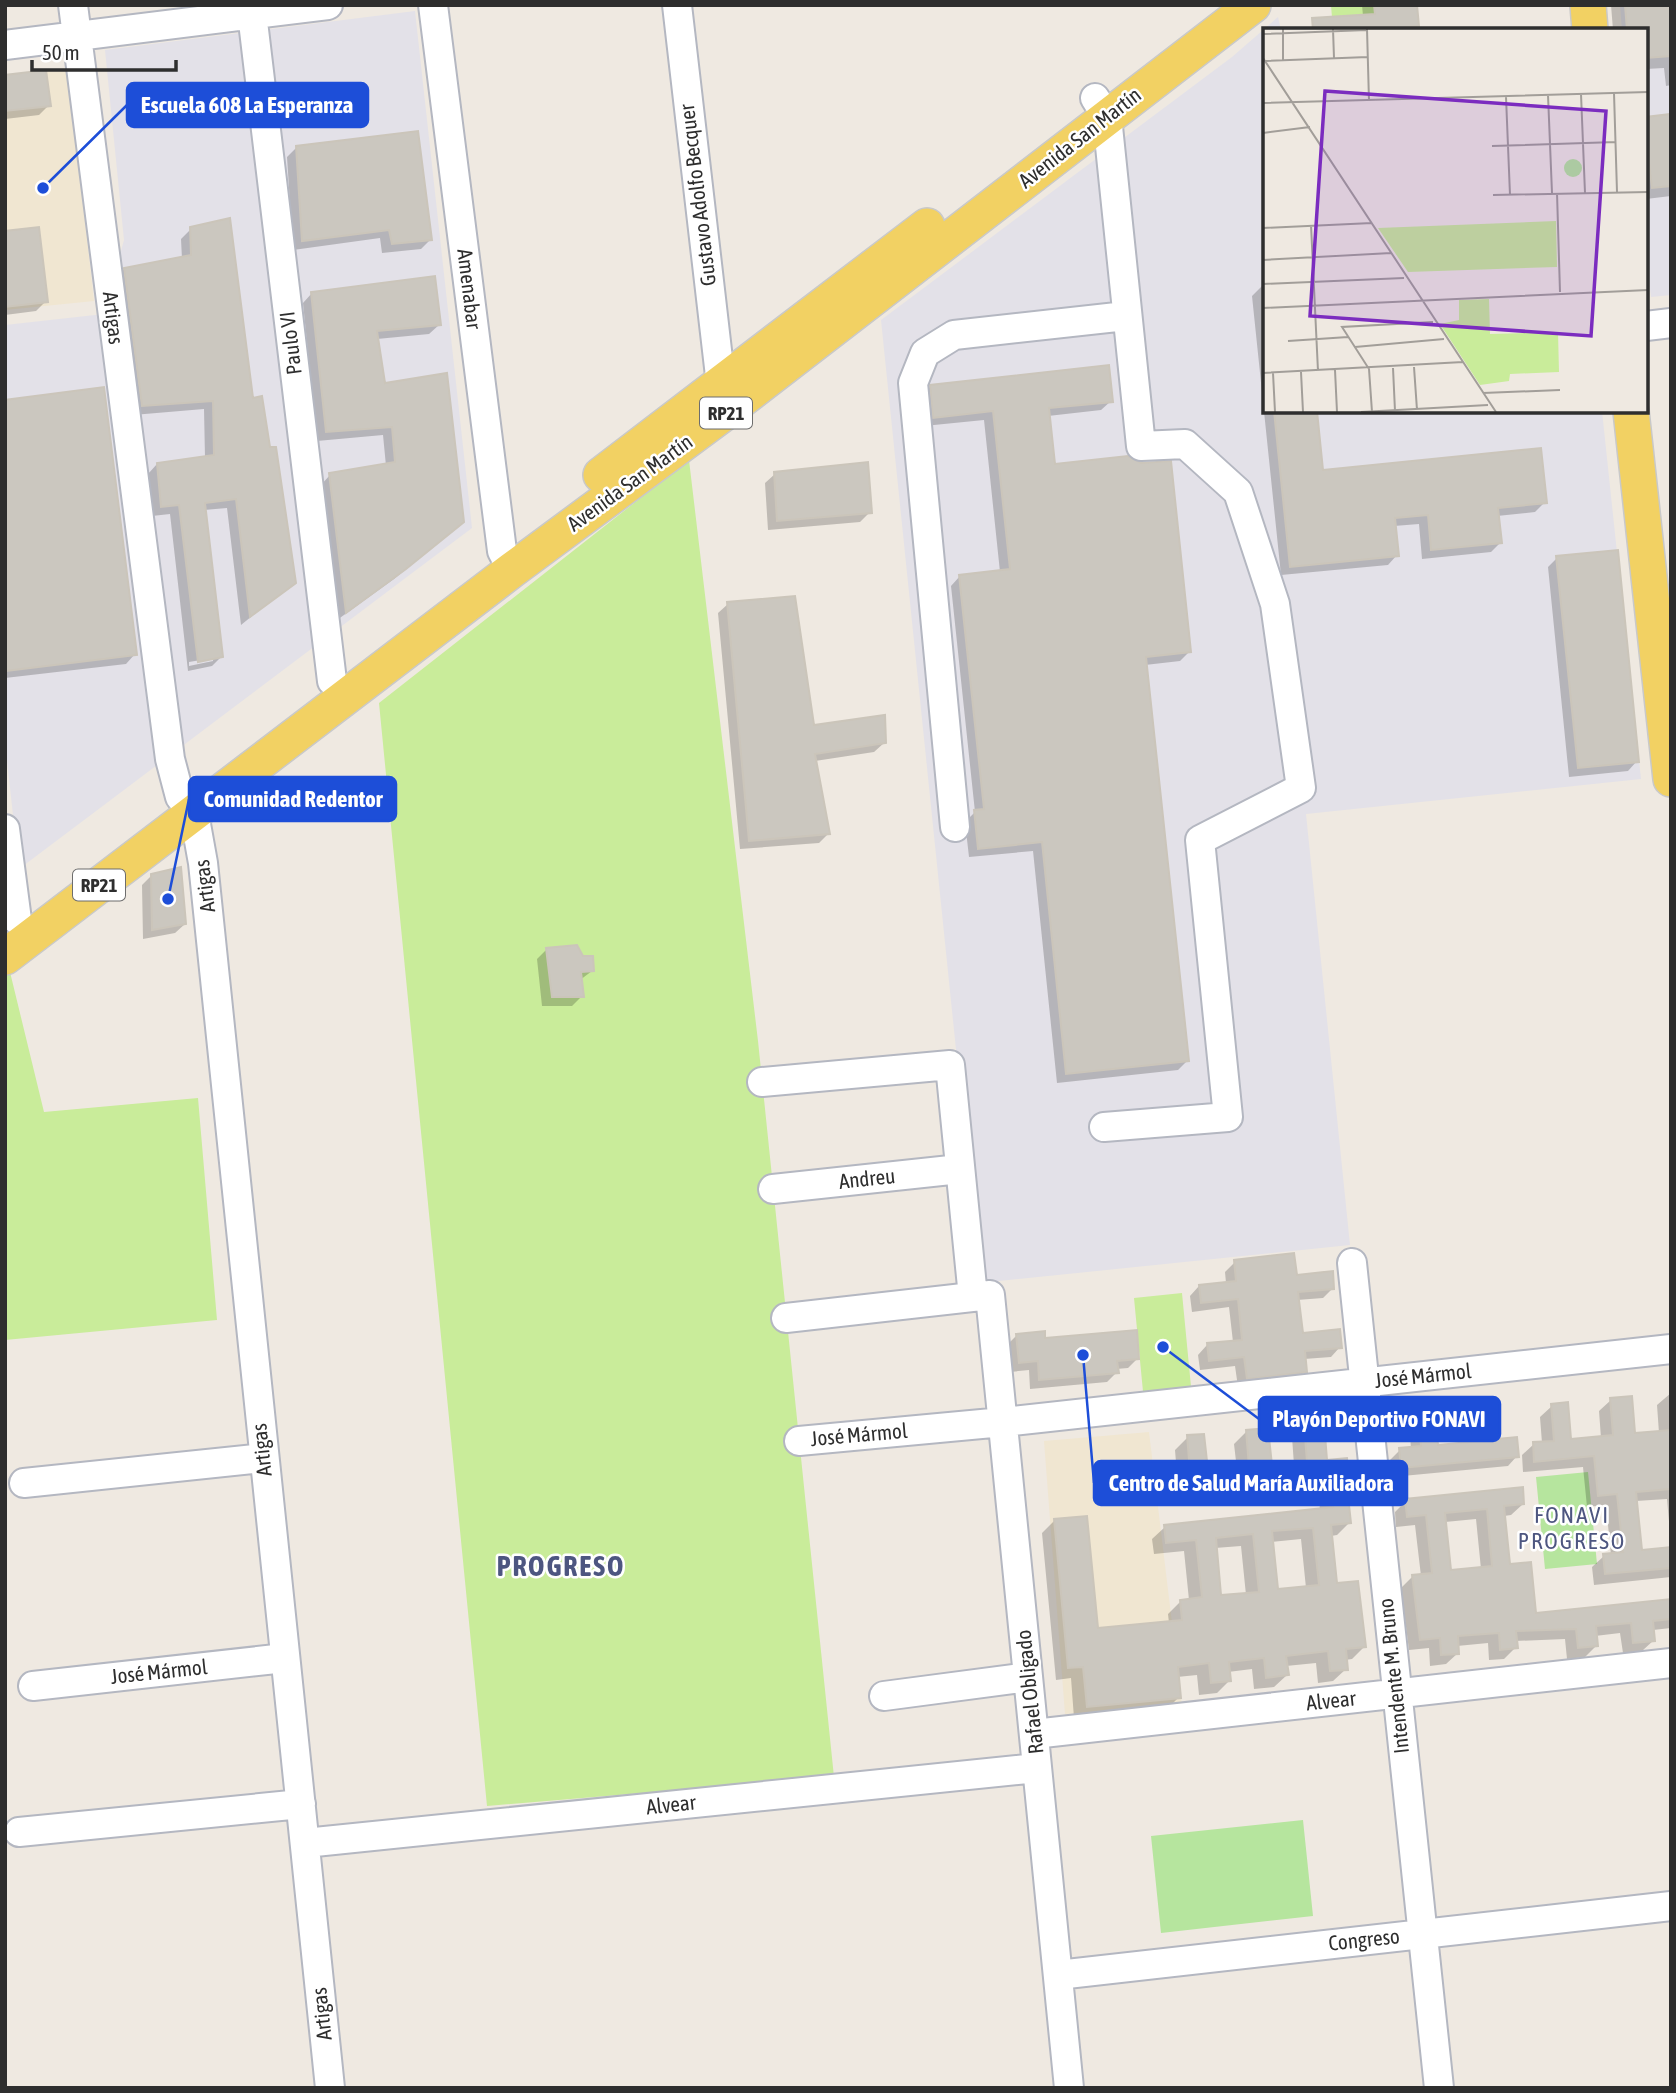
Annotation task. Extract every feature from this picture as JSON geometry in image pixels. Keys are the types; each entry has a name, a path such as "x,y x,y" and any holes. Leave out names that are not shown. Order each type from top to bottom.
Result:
{"main road":[{"name":"Avenida San Martín","path":"1101,107 1216,5"},
{"name":"Avenida San Martín","path":"11,924 187,805 1101,107 1253,5"},
{"path":"1588,5 1590,28"},
{"path":"1631,413 1671,779"},
{"name":"Avenida San Martín","path":"5,957 332,681 507,560"}],"street":[{"name":"Artigas","path":"73,5 170,759 187,805 203,863 330,2088"},
{"path":"5,45 77,37 252,10 328,5"},
{"name":"Amenabar","path":"433,5 507,560"},
{"name":"Gustavo Adolfo Becquer","path":"677,5 722,399"},
{"name":"Paulo VI","path":"252,10 332,681"},
{"path":"1101,107 1141,446 1185,444 1238,492 1275,604 1301,788 1200,840 1228,1116 1104,1127"},
{"path":"955,827 913,383 925,353 954,335 1126,316"},
{"path":"1648,326 1671,323"},
{"path":"5,829 11,924"},
{"name":"Rafael Obligado","path":"762,1082 950,1065 960,1169 1003,1422 1069,2088"},
{"name":"Andreu","path":"773,1189 960,1169"},
{"name":"Intendente M. Bruno","path":"1352,1263 1439,2088"},
{"path":"786,1318 981,1296"},
{"name":"José Mármol","path":"799,1441 1003,1422 1671,1349"},
{"path":"24,1483 263,1458"},
{"name":"José Mármol","path":"33,1686 285,1658"},
{"name":"Alvear","path":"1034,1734 1671,1663"},
{"path":"884,1696 1028,1677"},
{"name":"Alvear","path":"305,1843 1037,1768"},
{"path":"19,1832 301,1804"},
{"name":"Congreso","path":"1058,1975 1671,1906"}],"shaded area":[{"path":"1620,5 1671,5 1671,295 1651,297 1648,273 1648,28 1622,28"},
{"path":"415,11 472,528 19,869 5,743 5,325 104,314 124,240 105,50"},
{"path":"1278,17 1281,28 1265,28"},
{"path":"1263,30 1263,413 1602,413 1641,779 1306,814 1350,1245 980,1283 881,320 1232,57"},
{"path":"68,68 94,301 5,310 5,75"},
{"path":"1149,1432 1182,1706 1065,1714 1044,1441"}],"green space":[{"path":"1331,5 1374,5 1377,28 1333,28"},
{"path":"689,460 758,1041 834,1777 487,1806 379,703"},
{"path":"10,972 44,1112 198,1098 217,1320 5,1340 5,975"},
{"path":"1182,1293 1192,1397 1144,1402 1134,1298"},
{"path":"1588,1472 1597,1564 1545,1569 1536,1477"},
{"path":"1303,1820 1313,1916 1161,1933 1151,1836"}],"building":[{"path":"1374,5 1417,5 1419,26 1313,28 1312,18 1375,14"},
{"path":"1625,5 1671,5 1671,56 1648,58 1648,28 1627,28"},
{"path":"46,70 51,106 5,111 5,75"},
{"path":"1671,114 1671,186 1652,188 1648,155 1648,117"},
{"path":"418,131 432,240 392,244 389,230 302,241 296,146"},
{"path":"230,218 253,398 262,396 270,447 276,447 296,583 250,617 236,499 205,503 223,657 198,662 179,505 161,507 157,463 214,455 213,401 142,406 124,268 191,255 190,227"},
{"path":"39,227 48,302 5,307 5,231"},
{"path":"435,276 441,325 377,331 385,383 447,373 464,522 346,613 329,473 395,462 392,427 326,432 311,292"},
{"path":"1109,365 1113,402 1049,408 1055,464 1128,456 1141,463 1171,461 1191,652 1146,657 1189,1061 1066,1074 1042,842 978,849 974,810 984,809 959,575 1010,569 993,411 933,418 930,385"},
{"path":"104,387 137,655 5,671 5,400"},
{"path":"1274,413 1317,413 1323,470 1541,448 1547,503 1498,508 1502,543 1431,550 1428,515 1395,518 1399,556 1290,567"},
{"path":"868,462 872,513 777,521 774,472"},
{"path":"1618,550 1639,762 1578,768 1556,556"},
{"path":"795,596 814,725 885,715 886,743 815,754 830,834 749,841 727,602"},
{"path":"181,867 186,924 152,930 151,874"},
{"path":"577,945 583,956 593,956 594,971 581,972 584,997 552,997 546,948"},
{"path":"1294,1253 1297,1275 1333,1271 1334,1289 1298,1292 1303,1333 1340,1329 1342,1348 1305,1351 1307,1372 1247,1379 1244,1357 1209,1361 1207,1343 1242,1340 1238,1299 1201,1303 1199,1285 1236,1281 1234,1260"},
{"path":"1137,1330 1139,1359 1117,1361 1119,1373 1039,1380 1038,1361 1019,1363 1016,1334 1045,1331 1045,1338"},
{"path":"1632,1396 1635,1433 1671,1430 1671,1489 1636,1492 1642,1550 1671,1547 1671,1568 1605,1574 1603,1554 1623,1552 1617,1494 1598,1496 1594,1456 1534,1462 1533,1442 1554,1441 1551,1404 1568,1402 1571,1439 1613,1435 1610,1398"},
{"path":"1494,1402 1497,1439 1517,1437 1519,1457 1401,1468 1399,1448 1421,1446 1418,1410 1435,1409 1438,1445 1479,1441 1476,1403"},
{"path":"1324,1422 1327,1460 1347,1458 1349,1477 1346,1478 1351,1523 1331,1525 1337,1583 1358,1581 1366,1647 1346,1649 1348,1670 1330,1671 1328,1651 1286,1656 1289,1675 1266,1678 1264,1658 1229,1662 1231,1681 1211,1683 1209,1663 1178,1667 1181,1698 1087,1707 1083,1667 1068,1668 1054,1519 1087,1516 1098,1628 1182,1620 1180,1600 1202,1597 1196,1540 1166,1543 1164,1525 1333,1507 1330,1479 1171,1493 1169,1474 1190,1472 1187,1435 1204,1434 1208,1470 1249,1467 1246,1430 1268,1428 1272,1465 1307,1462 1304,1423","holes":["1313,1528 1319,1585 1278,1589 1272,1531","1253,1534 1259,1592 1221,1595 1216,1538"]},
{"path":"1523,1487 1524,1504 1504,1506 1510,1564 1531,1562 1536,1613 1671,1599 1671,1619 1653,1621 1655,1641 1633,1643 1631,1623 1596,1626 1598,1646 1578,1648 1576,1629 1516,1631 1518,1648 1500,1650 1499,1633 1458,1636 1459,1654 1441,1655 1440,1638 1420,1640 1412,1575 1432,1573 1426,1515 1407,1517 1405,1499","holes":["1487,1509 1492,1566 1451,1570 1445,1513"]}],"place":[{"name":"Escuela 608 La Esperanza","path":"43,188"},
{"name":"Comunidad Redentor","path":"168,899"},
{"name":"Playón Deportivo FONAVI","path":"1163,1347"},
{"name":"Centro de Salud María Auxiliadora","path":"1083,1355"}],"district":[{"name":"FONAVI PROGRESO","path":"1572,1528"},
{"name":"PROGRESO","path":"561,1566"}]}
